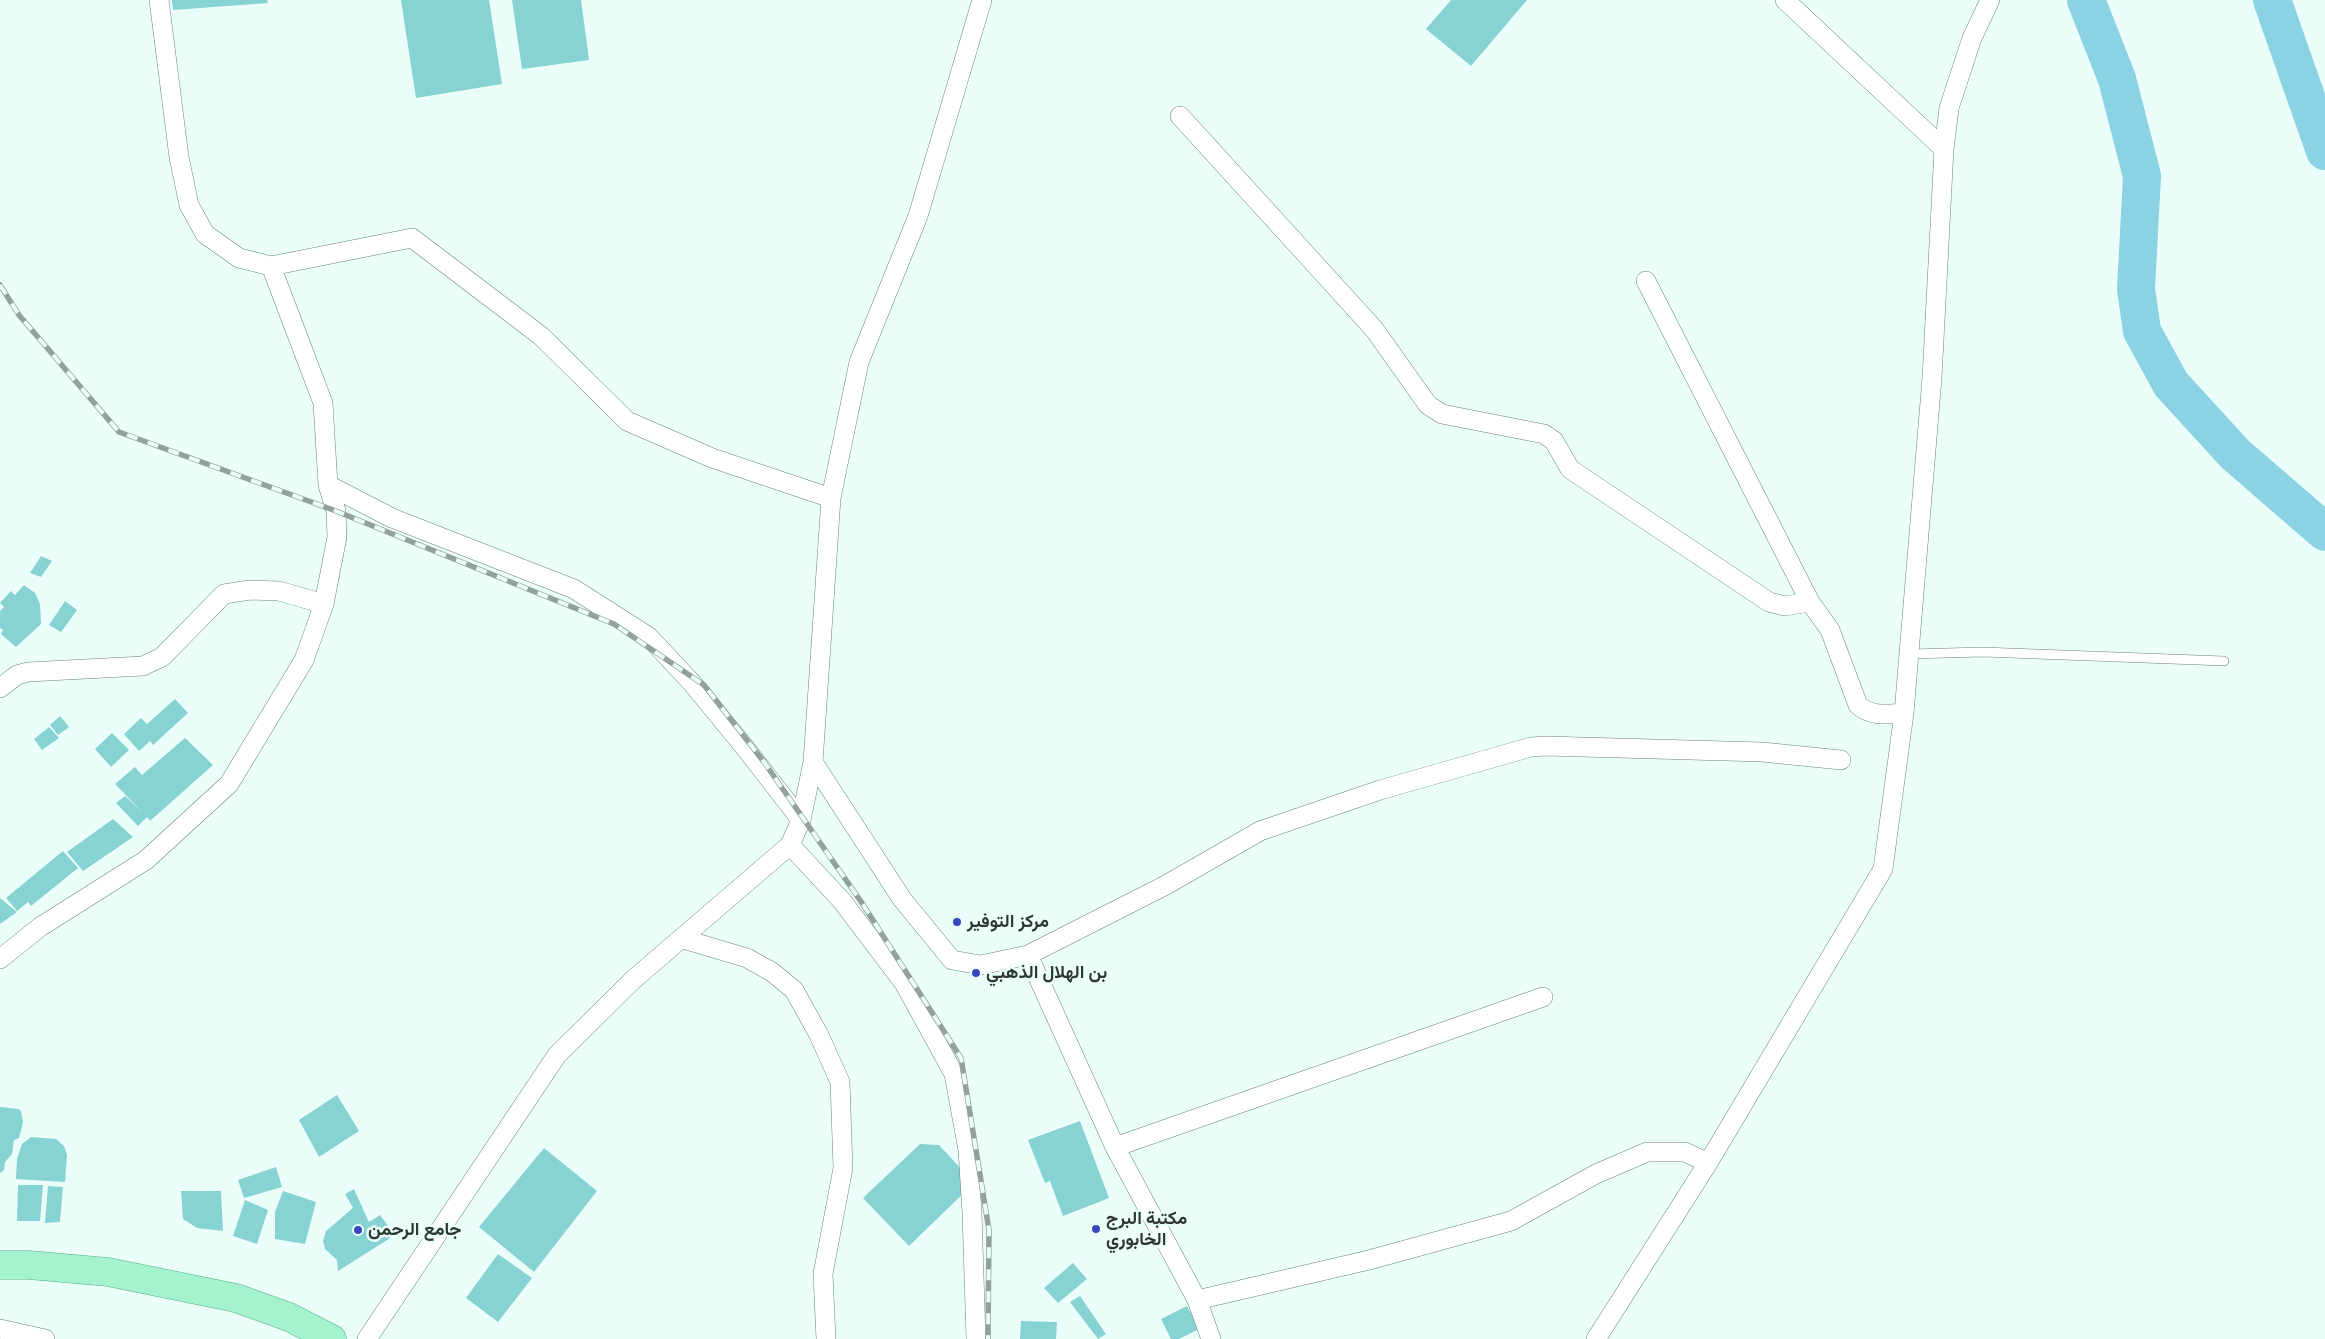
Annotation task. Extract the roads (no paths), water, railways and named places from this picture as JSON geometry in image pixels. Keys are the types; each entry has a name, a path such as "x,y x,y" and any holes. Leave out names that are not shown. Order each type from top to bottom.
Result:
{"main road":[{"path":"0,1265 29,1265 108,1272 236,1298 288,1317 332,1339"}],"street":[{"path":"159,0 180,158 189,204 205,234 239,258 271,266 412,238 541,336 627,421 712,458 831,498"},
{"path":"367,1339 556,1055 634,979 683,939 790,844 801,820 813,762 831,498 859,362 918,216 982,0"},
{"path":"1785,0 1944,149"},
{"path":"1596,1339 1708,1163 1883,868 1904,713 1932,378 1944,149 1949,108 1972,38 1990,0"},
{"path":"1180,116 1374,329 1428,405 1442,414 1544,434 1554,440 1570,469 1769,602 1785,606 1810,602"},
{"path":"0,960 40,928 146,860 229,784 304,660 324,604 337,537 336,511 328,485 323,402 271,266"},
{"path":"1646,281 1810,602 1830,630 1858,705 1864,711 1878,715 1904,713"},
{"path":"328,485 392,518 574,589 649,638 722,720 801,820"},
{"path":"0,688 17,675 28,672 143,666 162,657 224,594 250,590 279,591 324,604"},
{"path":"813,762 902,899 952,960 981,965 1028,955 1166,885 1260,831 1380,790 1531,748 1545,746 1762,752 1841,760"},
{"path":"790,844 842,901 904,983 954,1074 968,1150 976,1339"},
{"path":"683,939 747,958 772,972 794,990 819,1035 840,1082 843,1168 823,1274 826,1339"},
{"path":"1028,955 1115,1146 1197,1300 1210,1339"},
{"path":"1115,1146 1543,997"},
{"path":"1197,1300 1369,1260 1511,1221 1596,1174 1647,1152 1684,1152 1708,1163"},
{"path":"0,1329 45,1339"}],"lane":[{"path":"1909,654 1983,652 2224,661"}],"waterway":[{"path":"2086,0 2117,79 2142,176 2136,289 2142,331 2171,384 2235,454 2325,532"},
{"path":"2272,0 2325,151"}],"railway":[{"path":"0,285 19,315 119,432 336,511 614,624 704,685 764,762 862,903 961,1058 989,1230 988,1339"}],"place":[{"name":"مركز التوفير","path":"957,922"},
{"name":"بن الهلال الذهبي","path":"976,973"},
{"name":"مكتبة البرج الخابوري","path":"1096,1229"},
{"name":"جامع الرحمن","path":"358,1230"}]}
